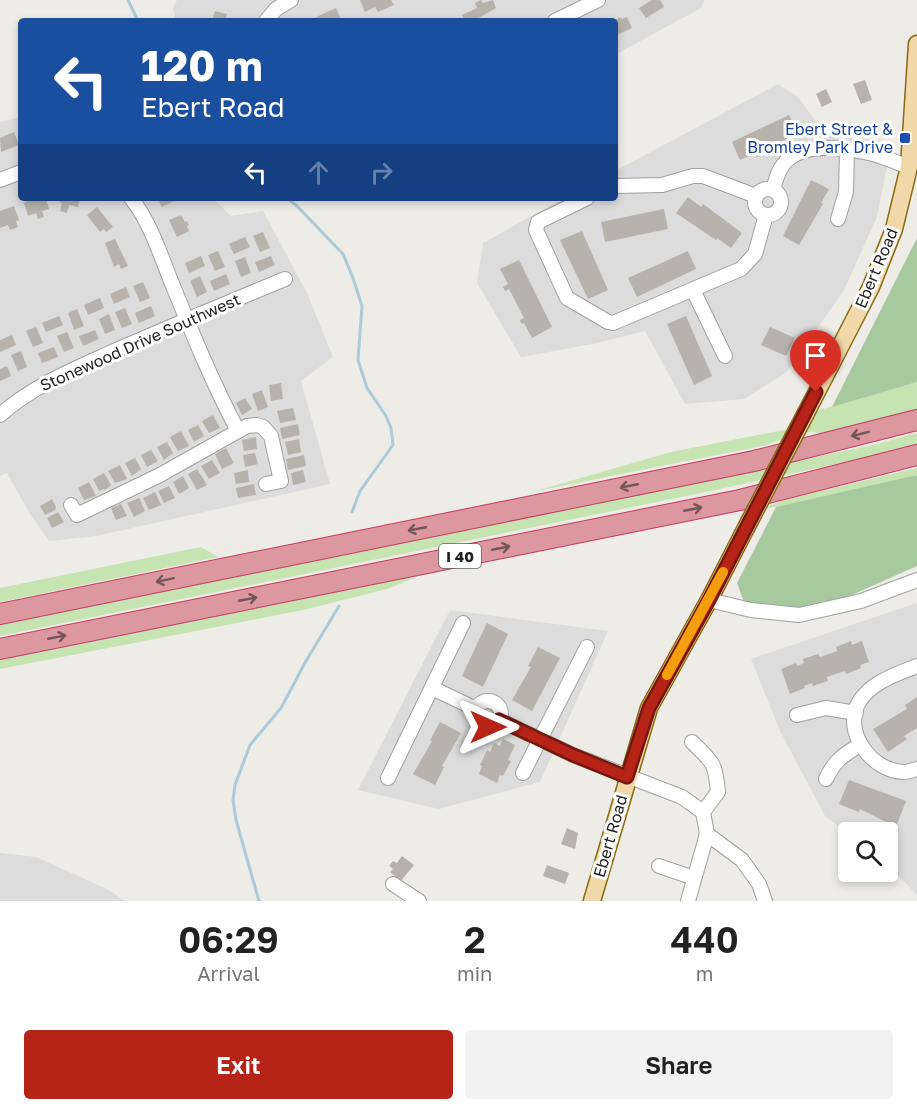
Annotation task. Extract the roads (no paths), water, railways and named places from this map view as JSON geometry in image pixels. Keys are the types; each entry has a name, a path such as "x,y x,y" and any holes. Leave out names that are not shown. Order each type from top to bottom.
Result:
{"highway":[{"name":"I 40","path":"0,614 754,461 917,420"},
{"name":"I 40","path":"0,649 740,500 917,455"}],"main road":[{"name":"Ebert Road","path":"592,901 649,708 709,600 871,287 894,228 909,167 917,44"}],"street":[{"path":"268,18 276,9 291,0"},
{"path":"561,18 598,0"},
{"path":"772,190 781,168 797,154 818,149 866,152 909,167"},
{"path":"838,219 846,192 847,150"},
{"path":"0,180 18,173"},
{"path":"618,186 662,185 693,176 703,176 756,196"},
{"path":"766,189 772,190 780,199 780,205 772,214 760,213 756,208 756,196 766,189"},
{"path":"134,201 160,255 208,372 237,431"},
{"path":"581,201 538,222 536,226 567,298 613,323 733,273 749,262 755,254 766,215"},
{"name":"Stonewood Drive Southwest","path":"1,412 44,383 186,319 285,279"},
{"path":"693,290 725,356"},
{"path":"71,506 77,515 160,475 237,431 257,424 271,436 281,481 266,484"},
{"path":"709,600 750,610 799,615 861,601 917,580"},
{"path":"388,778 463,623"},
{"path":"523,773 587,647"},
{"path":"917,666 872,687 858,703 854,724 860,745 871,758 884,767 904,772 917,769"},
{"path":"432,688 476,709 481,702 488,700 495,702 500,707 499,720 627,777 682,797 703,812 707,834 688,901"},
{"path":"797,715 826,708 856,713"},
{"path":"692,741 713,763 716,771 718,792 703,812"},
{"path":"825,779 832,766 860,745"},
{"path":"707,834 742,860 759,884 765,901"},
{"path":"659,866 694,878"},
{"path":"393,884 418,901"}],"waterway":[{"path":"128,0 137,18"},
{"path":"291,201 343,254 362,306 358,360 367,388 386,416 391,428 393,445 360,491 352,512"},
{"path":"259,901 236,820 233,800 235,785 250,745 281,708 339,606"}],"place":[{"name":"Ebert Street & Bromley Park Drive","path":"905,138"}]}
